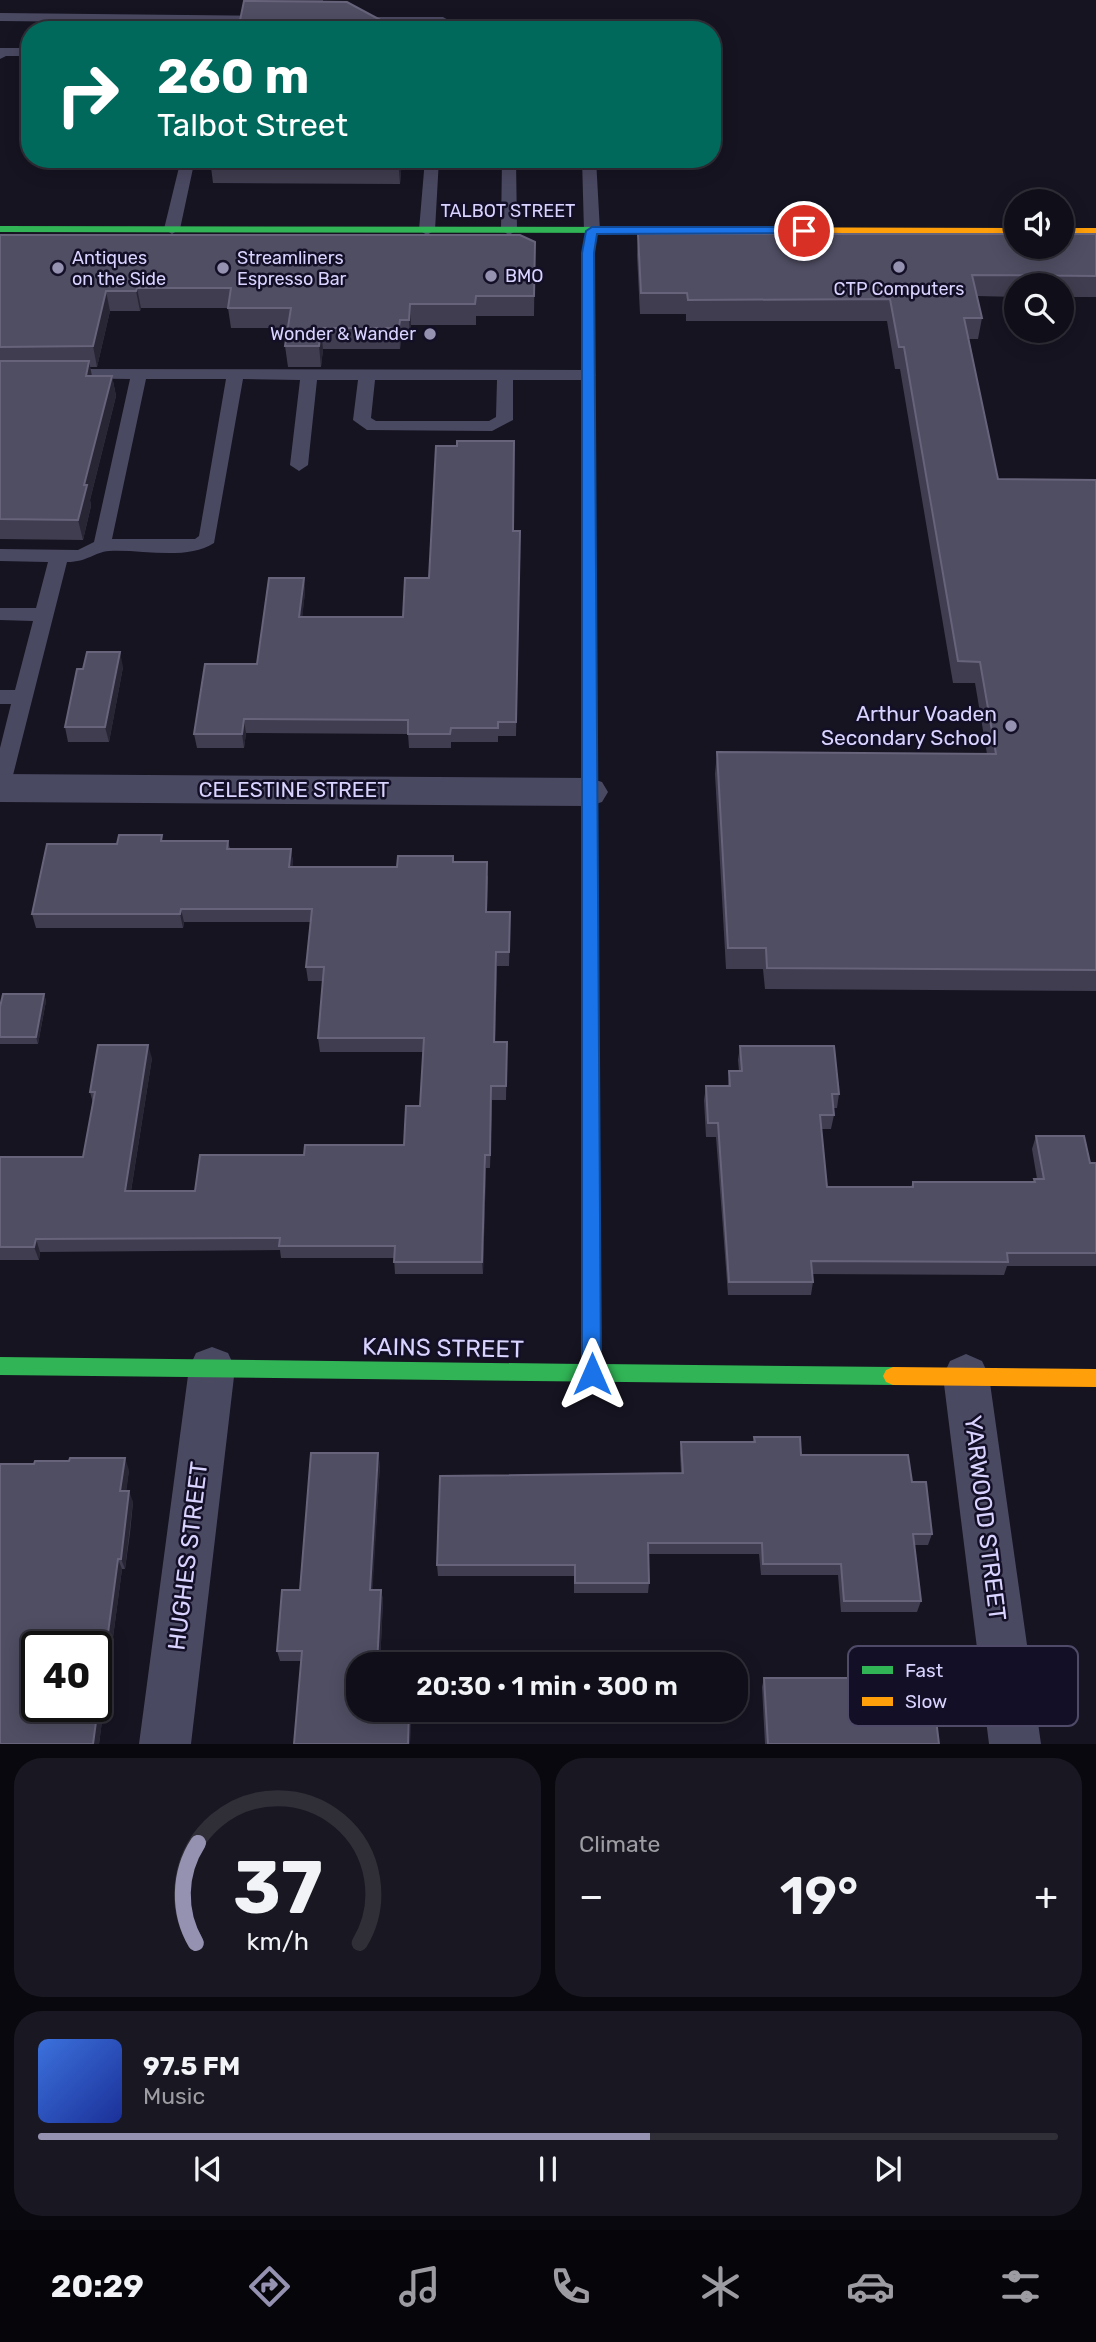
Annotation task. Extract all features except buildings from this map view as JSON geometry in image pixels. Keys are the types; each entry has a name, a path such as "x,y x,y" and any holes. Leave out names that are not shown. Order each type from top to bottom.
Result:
{"street":[{"name":"TALBOT STREET","path":"0,229 1004,231"},
{"path":"592,231 588,253 592,1374"},
{"path":"1074,231 1096,231"},
{"name":"CELESTINE STREET","path":"0,788 589,792"},
{"name":"KAINS STREET","path":"0,1366 1096,1378"},
{"name":"HUGHES STREET","path":"165,1744 212,1368"},
{"name":"YARWOOD STREET","path":"966,1376 1002,1646"},
{"name":"YARWOOD STREET","path":"1013,1726 1015,1744"}],"lane":[{"path":"0,18 277,20"},
{"path":"346,20 443,21"},
{"path":"0,55 1,52 21,52"},
{"path":"172,229 186,168"},
{"path":"427,230 431,168"},
{"path":"509,168 509,230"},
{"path":"589,168 592,231"},
{"path":"41,374 588,375"},
{"path":"103,545 139,374"},
{"path":"0,555 82,556 103,545 198,545 208,538 235,375"},
{"path":"299,465 309,375"},
{"path":"367,375 362,420 373,426 492,426 504,420 505,375"},
{"path":"0,788 60,556"},
{"path":"0,614 45,615"},
{"path":"0,696 24,697"}],"traffic: fast":[{"path":"0,229 672,230"},
{"path":"589,578 592,1374"},
{"path":"0,1366 893,1376"}],"traffic: slow":[{"path":"672,230 1004,231"},
{"path":"589,578 588,253 592,231"},
{"path":"1074,231 1096,231"},
{"path":"893,1376 1096,1378"}],"place":[{"name":"CTP Computers","path":"899,267"},
{"name":"Antiques on the Side","path":"58,268"},
{"name":"Streamliners Espresso Bar","path":"223,268"},
{"name":"BMO","path":"491,276"},
{"name":"Wonder & Wander","path":"430,334"},
{"name":"Arthur Voaden Secondary School","path":"1011,726"}],"route":[{"path":"592,1374 588,253 592,231 804,231"}]}
